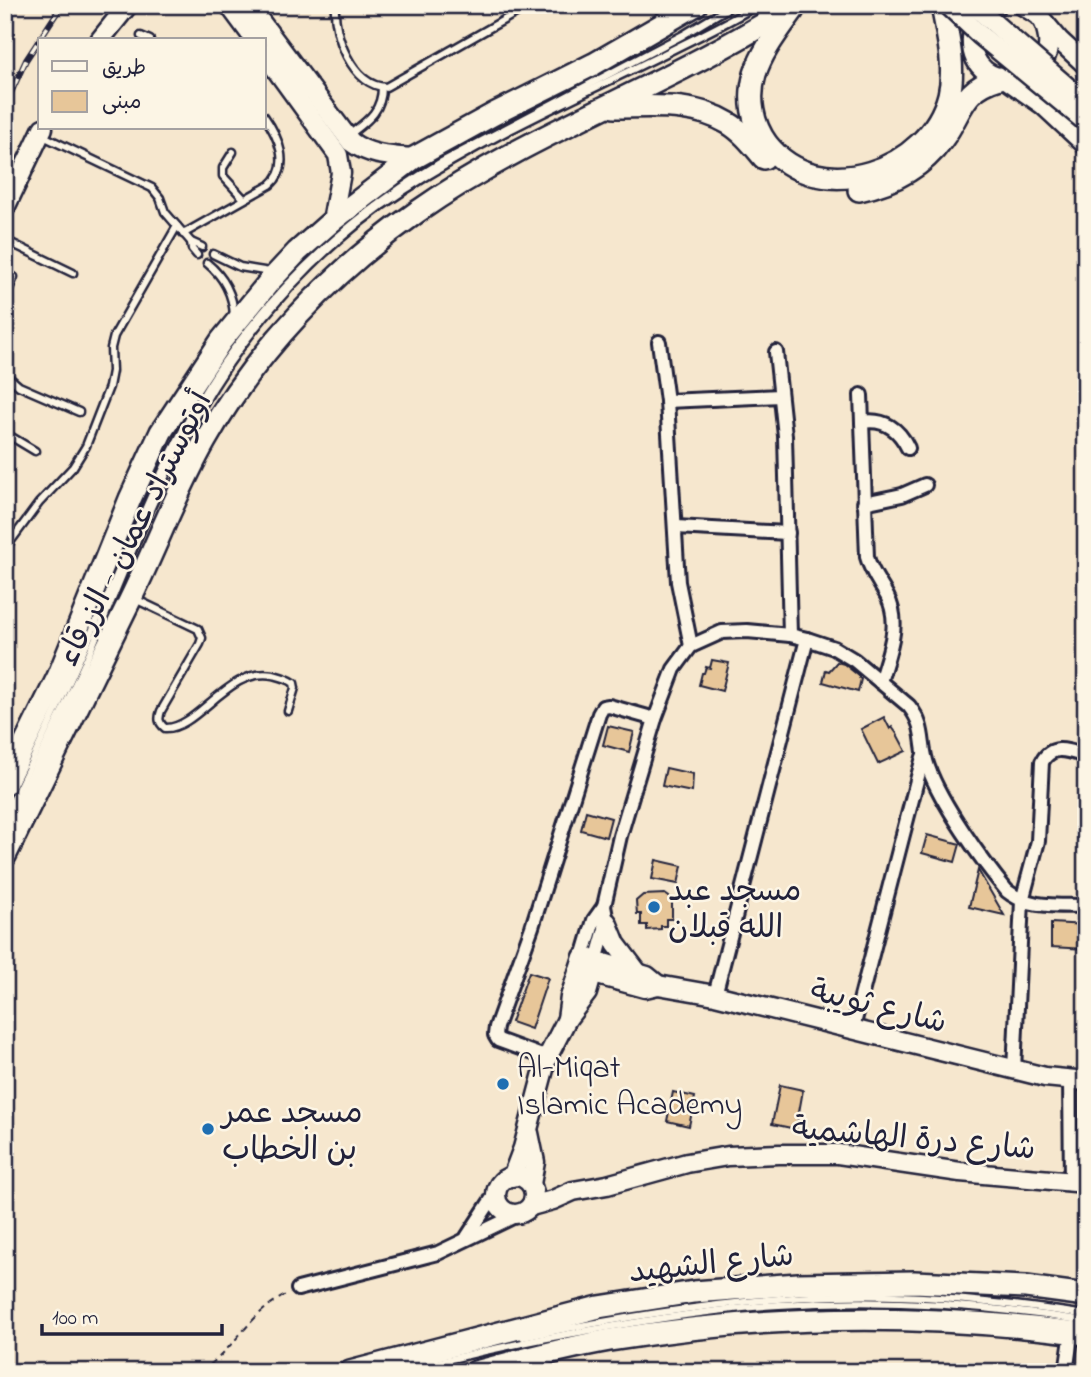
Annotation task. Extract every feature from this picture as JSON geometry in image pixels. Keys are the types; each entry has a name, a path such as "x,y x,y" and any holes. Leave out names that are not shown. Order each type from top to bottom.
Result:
{"highway":[{"name":"أوتوستراد عمان - الزرقاء","path":"5,784 58,677 145,465 180,400 234,324 279,272 332,221 414,158 594,64 663,14 696,5"},
{"name":"أوتوستراد عمان - الزرقاء","path":"5,856 132,597 192,465 219,418 260,360 314,300 378,242 447,192 510,155 728,45 795,5"},
{"path":"795,5 765,52 752,82 754,118 764,139 788,163 818,176 854,178 878,170 917,146 941,116 950,93 951,57 942,5"},
{"path":"608,107 674,107 716,117 740,132 786,177 817,190 839,192 874,187 913,168 943,139 974,89 1003,79"},
{"name":"شارع الشهيد","path":"350,1372 599,1307 694,1292 799,1284 914,1282 1026,1287 1086,1295"},
{"name":"شارع الشهيد","path":"475,1372 607,1341 762,1322 963,1321 1081,1329"}],"street":[{"path":"102,38 128,5"},
{"path":"229,5 254,38"},
{"path":"248,5 346,137 370,153 414,158"},
{"path":"948,5 1086,122"},
{"path":"1022,5 1039,14 1086,65"},
{"path":"1086,103 987,6 972,32 973,52 983,68 1043,105 1086,145"},
{"path":"1003,79 1016,79 1033,72 1045,58 1048,40 1039,14"},
{"path":"266,56 338,155 341,173 332,221"},
{"path":"5,208 41,131"},
{"path":"659,342 667,401 678,582 691,646"},
{"path":"776,352 785,436 790,635"},
{"path":"861,395 867,557 871,570 888,597 894,615 893,634 880,681"},
{"path":"667,401 780,396"},
{"path":"862,422 877,421 890,426 901,436 908,449"},
{"path":"864,503 902,495 925,485"},
{"path":"676,527 788,533"},
{"path":"512,1177 547,1058 567,1019 582,1002 588,966 606,914 620,836 655,719 674,669 691,646 722,632 747,631 790,635 845,654 880,681 916,715 921,724 927,766 949,808 1007,891 1022,901 1037,904 1086,906"},
{"path":"715,995 807,639"},
{"path":"547,1058 498,1040 495,1035 496,1027 532,927 599,714 603,707 609,706 655,719"},
{"path":"1014,1070 1022,901 1038,841 1042,762 1049,752 1061,749 1086,756"},
{"path":"853,1028 924,753"},
{"path":"606,914 623,954 638,973"},
{"name":"شارع ثويبة","path":"588,966 638,973 652,978 658,985"},
{"name":"شارع ثويبة","path":"588,966 645,988 658,985 715,995 1014,1070 1078,1080"},
{"path":"1078,1080 1079,1182"},
{"path":"298,1289 438,1253 525,1210 534,1196 531,1185 535,1162 528,1129"},
{"name":"شارع درة الهاشمية","path":"525,1210 573,1191 707,1159 812,1153 838,1154 971,1174 1079,1182"},
{"path":"464,1241 502,1182 519,1177 531,1185"},
{"name":"شارع درة الهاشمية","path":"531,1185 553,1186 573,1191"},
{"path":"497,1191 498,1202 504,1210 525,1210"},
{"path":"1066,1372 1081,1329"}],"lane":[{"path":"335,5 338,31 349,58 368,81 382,88 393,85 530,5"},
{"path":"5,816 70,681 161,470 214,377 244,335 288,283 348,226 402,186 450,157 683,35 733,5"},
{"path":"5,828 89,654 183,440 236,354 292,286 351,231 413,185 477,148 757,5"},
{"path":"141,36 146,38"},
{"path":"346,137 375,114 382,88"},
{"path":"183,234 274,181 282,165 278,143 266,120"},
{"path":"41,131 156,192 164,212 191,242 202,247"},
{"path":"233,152 223,168 223,176 244,199"},
{"path":"5,549 39,503 73,467 86,446 109,387 114,336 177,226"},
{"path":"5,240 73,273"},
{"path":"191,242 197,255"},
{"path":"214,254 249,270 279,272"},
{"path":"207,263 220,275 229,290 234,307 234,324"},
{"path":"5,299 14,277"},
{"path":"5,374 19,386 79,412"},
{"path":"5,433 35,451"},
{"path":"132,597 198,629 201,633 200,643 161,711 160,723 165,727 177,726 230,687 260,673 286,678 293,683 295,688 288,711"},
{"path":"382,1372 466,1349 568,1328 689,1308 778,1299 904,1297 1008,1305 1086,1315"},
{"path":"404,1372 563,1335 678,1316 779,1305 903,1303 1009,1311 1081,1329"}],"path":[{"path":"201,1372 214,1363 264,1307 298,1289"}],"building":[{"path":"712,660 729,663 722,691 699,685 702,673 706,667 710,668"},
{"path":"837,662 859,676 861,679 858,692 823,682 826,670 829,671"},
{"path":"884,717 906,751 878,764 861,729"},
{"path":"608,726 634,732 629,752 603,745"},
{"path":"666,768 693,774 692,792 662,786"},
{"path":"586,811 611,818 606,837 581,830"},
{"path":"927,835 960,844 955,862 922,853"},
{"path":"656,860 682,866 678,884 652,879"},
{"path":"978,870 1004,915 969,907"},
{"name":"مسجد عبد الله قبلان","path":"665,894 672,899 672,919 666,919 666,926 661,926 661,929 647,930 647,925 641,925 641,914 637,914 636,901 643,895"},
{"path":"1051,923 1086,925 1086,949 1051,947"},
{"path":"529,972 548,978 531,1029 511,1022"},
{"path":"780,1085 803,1090 796,1129 772,1124"},
{"path":"673,1092 695,1097 689,1126 667,1121"}],"railway":[{"path":"40,38 62,5"},
{"path":"5,106 26,60 38,42"}],"place":[{"name":"مسجد عبد الله قبلان","path":"654,907"},
{"name":"Al-Miqat Islamic Academy","path":"503,1084"},
{"name":"مسجد عمر بن الخطاب","path":"208,1129"}]}
